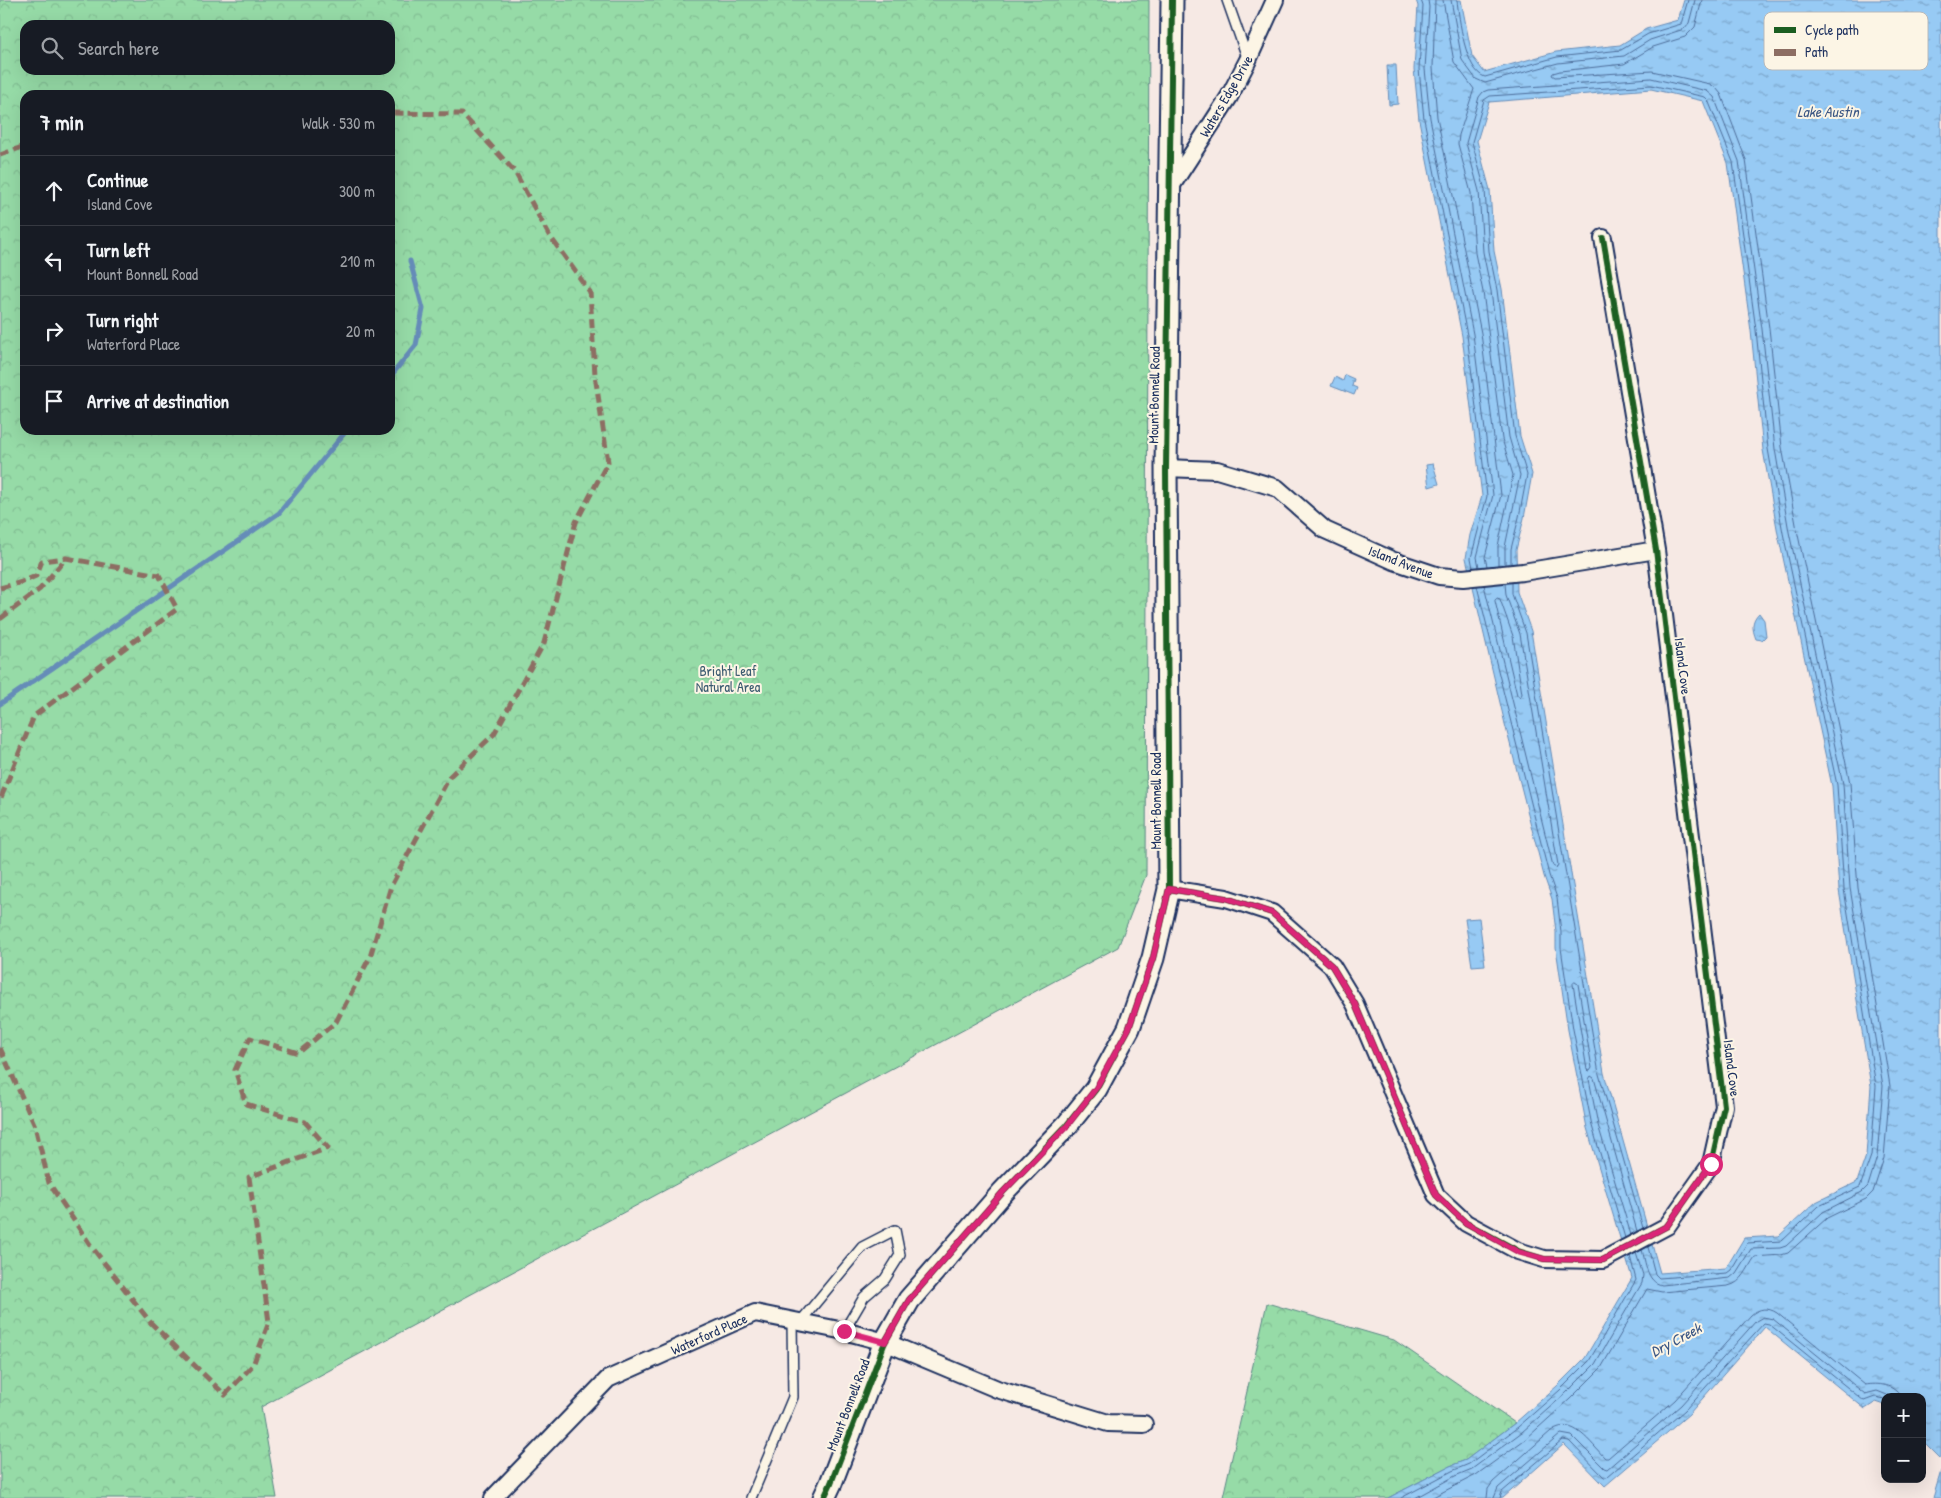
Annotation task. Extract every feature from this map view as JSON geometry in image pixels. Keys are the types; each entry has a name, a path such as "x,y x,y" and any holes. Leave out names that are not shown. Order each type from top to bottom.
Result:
{"street":[{"name":"Mount Bonnell Road","path":"824,1498 885,1342 909,1300 1003,1192 1067,1126 1096,1088 1129,1028 1153,958 1169,889 1166,468 1172,0"},
{"name":"Waters Edge Drive","path":"1170,188 1229,97 1275,0"},
{"name":"Island Cove","path":"1169,889 1226,898 1272,913 1332,966 1355,1004 1436,1195 1466,1223 1518,1252 1544,1259 1603,1260 1667,1226 1711,1164 1724,1106 1656,550 1603,238"},
{"name":"Island Avenue","path":"1166,468 1217,470 1277,488 1325,530 1394,561 1440,576 1463,578 1523,572 1656,550"},
{"name":"Waterford Place","path":"493,1498 608,1379 755,1313 844,1331 885,1342 998,1389 1108,1422 1144,1424"}],"lane":[{"path":"1227,0 1248,60"},
{"path":"751,1498 793,1397 796,1321 862,1247 894,1230 900,1255 884,1279 864,1297 844,1331"}],"green space":[{"name":"Bright Leaf Natural Area","path":"0,0 1149,0 1146,875 1118,947 261,1407 277,1498 0,1498"},
{"path":"1267,1303 1394,1340 1515,1423 1466,1460 1450,1466 1388,1498 1220,1498 1223,1497"}],"water":[{"name":"Lake Austin","path":"1416,0 1461,0 1472,56 1484,72 1556,52 1620,45 1646,29 1678,20 1684,0 1941,0 1941,1459 1926,1444 1926,1393 1881,1393 1881,1404 1876,1402 1865,1409 1765,1327 1689,1414 1605,1486 1564,1444 1503,1498 1388,1498 1450,1466 1466,1460 1515,1423 1557,1386 1585,1358 1632,1278 1587,1128 1568,1030 1556,948 1552,899 1544,876 1505,724 1466,558 1470,535 1482,496 1462,336 1419,120 1414,69 1418,6","holes":["1651,89 1703,101 1728,163 1751,331 1763,450 1778,534 1832,786 1839,890 1871,1086 1866,1156 1857,1182 1816,1202 1779,1236 1744,1238 1726,1268 1660,1273 1604,1073 1531,631 1517,592 1516,550 1532,474 1520,436 1502,289 1494,251 1490,190 1477,141 1489,102"]},
{"path":"1387,65 1396,65 1398,104 1389,105"},
{"path":"1345,375 1354,379 1352,386 1357,388 1354,395 1331,386 1335,377 1343,381"},
{"path":"1433,464 1439,484 1429,487 1426,465"},
{"path":"1759,613 1764,620 1766,636 1762,640 1756,639 1753,628 1753,622"},
{"path":"1479,918 1485,965 1472,966 1465,919"},
{"path":"1941,1471 1941,1498 1933,1498"}],"waterway":[{"path":"395,371 416,345 423,309 410,261"},
{"path":"0,704 279,513 343,435"}],"marked path":[{"path":"0,1048 35,1126 49,1183 91,1246 151,1323 225,1395 253,1365 269,1322 249,1177 328,1148 305,1122 246,1104 235,1070 250,1038 298,1053 336,1022 370,957 391,886 450,776 494,734 544,643 576,522 608,462 595,375 590,292 549,235 515,172 462,114 395,113"},
{"path":"0,155 20,148"},
{"path":"0,588 36,576 42,561 66,558"},
{"path":"0,619 40,589 66,558 159,575 177,609 34,716 0,800"}],"cycle path":[{"path":"824,1498 885,1342 909,1300 1003,1192 1067,1125 1096,1089 1129,1028 1153,958 1169,889 1166,468 1172,0"},
{"path":"1169,889 1226,898 1272,913 1332,966 1355,1004 1436,1195 1466,1223 1518,1251 1544,1259 1603,1260 1667,1226 1711,1164 1724,1106 1656,550 1603,238"}],"route":[{"path":"844,1331 885,1342 909,1300 1003,1192 1067,1126 1096,1088 1129,1028 1153,958 1169,889 1226,898 1272,913 1332,966 1355,1004 1436,1195 1466,1223 1518,1252 1544,1259 1603,1260 1667,1226 1711,1164"}],"water label":[{"name":"Dry Creek","path":"1676,1340"}]}
